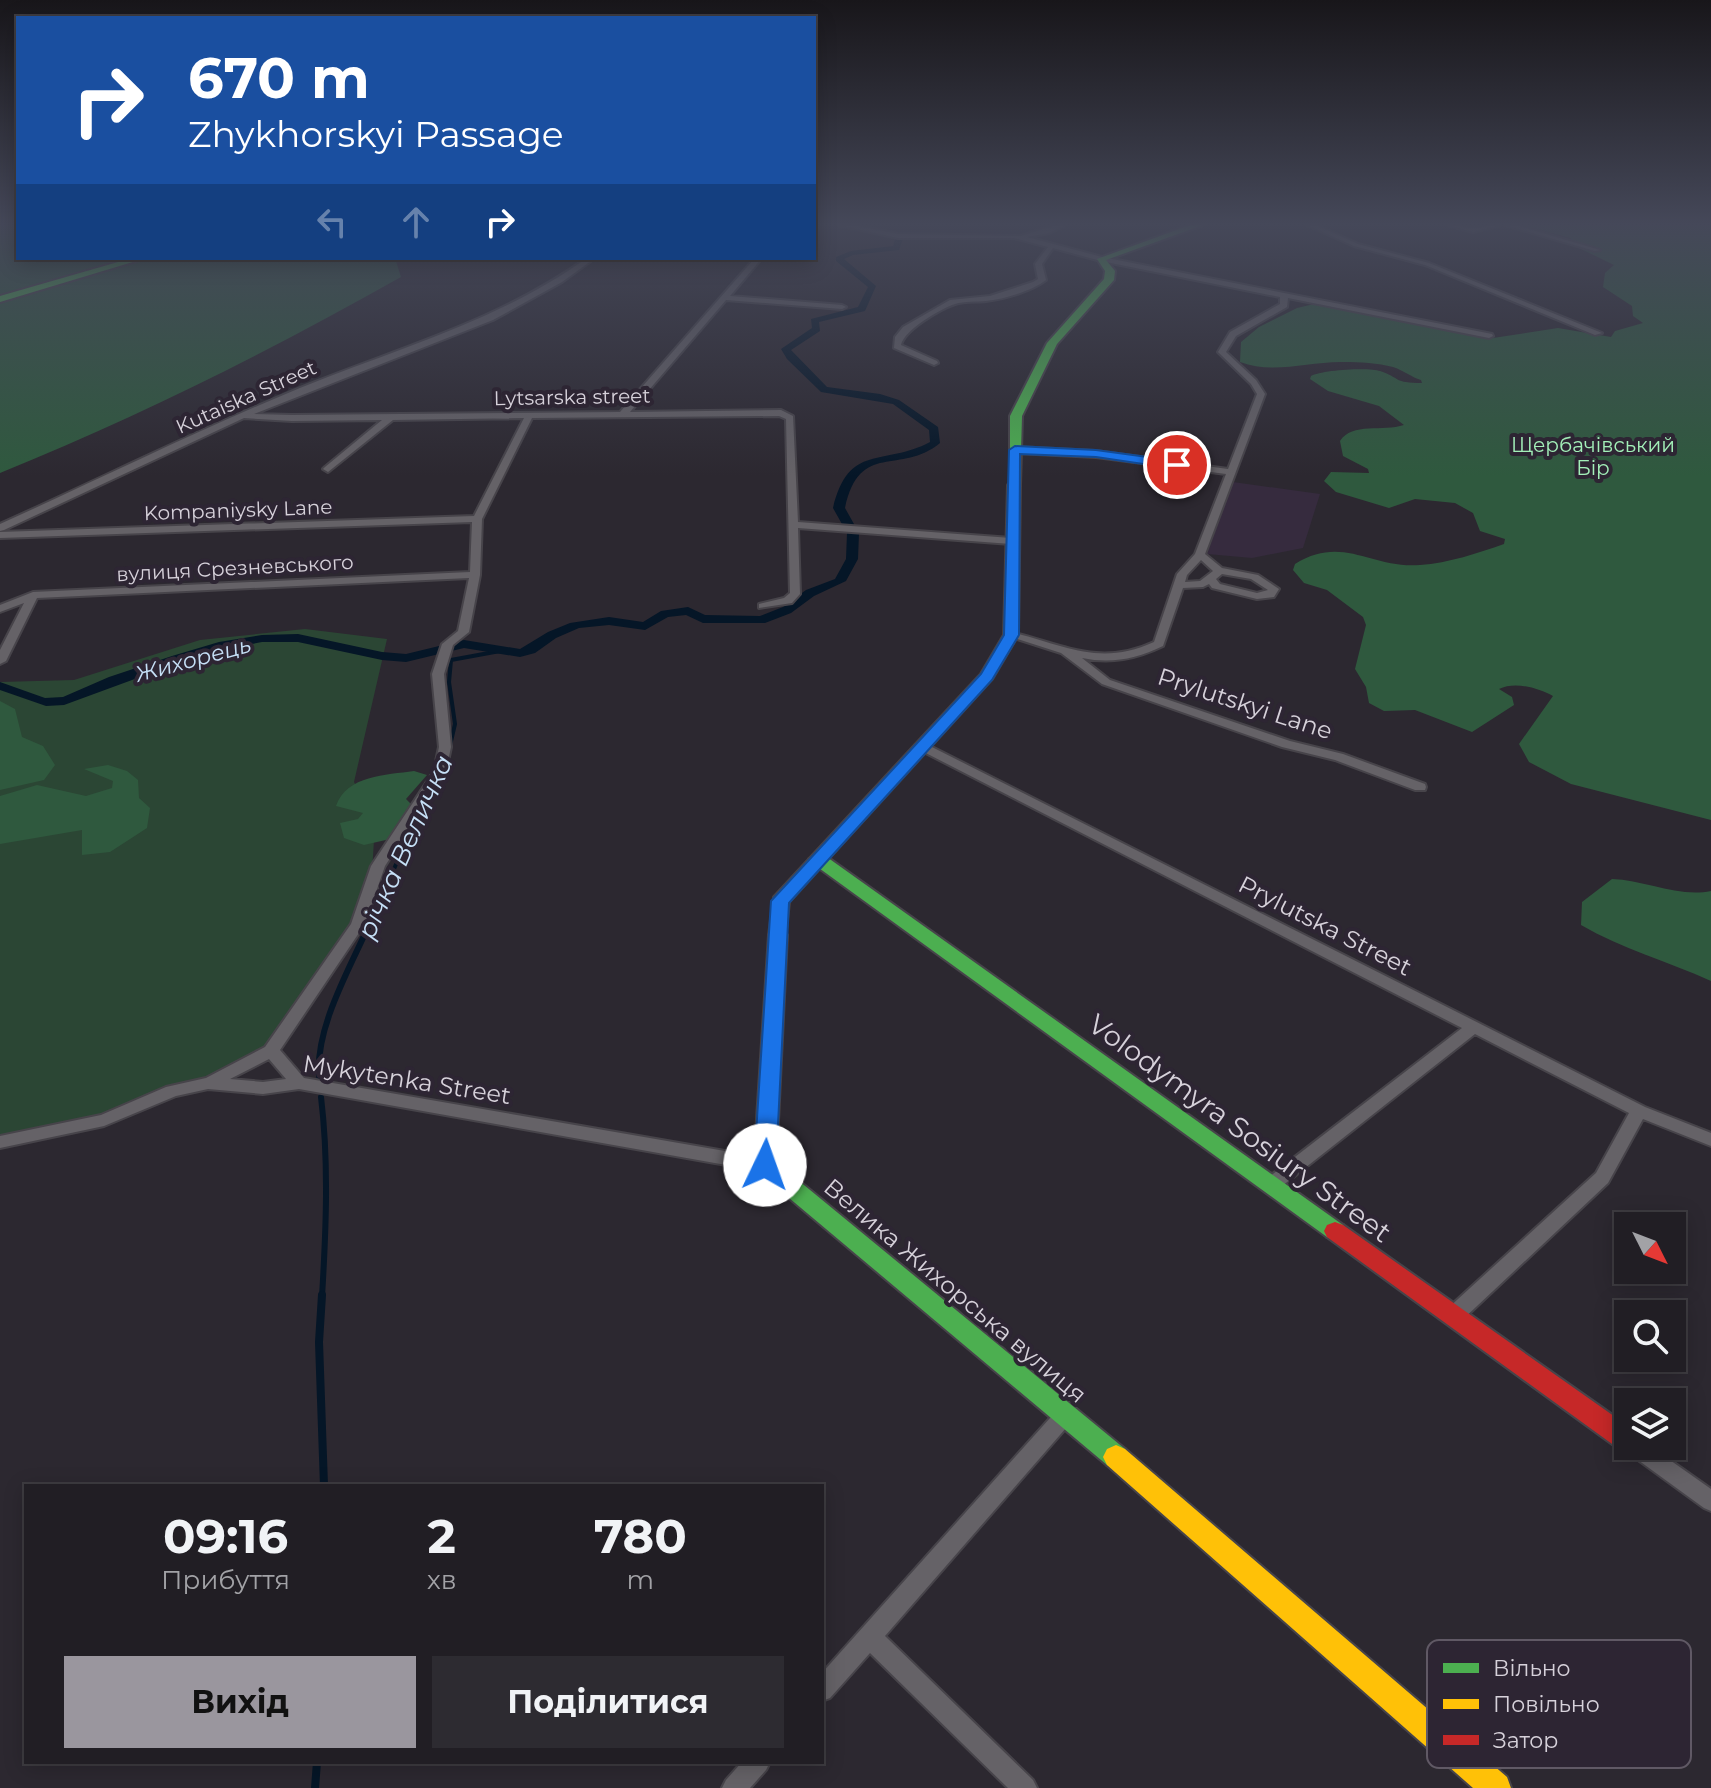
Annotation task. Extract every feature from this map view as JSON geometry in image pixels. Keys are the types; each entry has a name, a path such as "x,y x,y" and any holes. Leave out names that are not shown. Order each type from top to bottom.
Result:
{"main road":[{"path":"765,1165 780,901 987,676 1011,635 1016,416 1052,343 1083,308"},
{"name":"Volodymyra Sosiury Street","path":"818,859 1614,1431"},
{"name":"Велика Жихорська вулиця","path":"765,1165 1066,1414 1427,1728"},
{"name":"Велика Жихорська вулиця","path":"1473,1768 1496,1788"}],"street":[{"name":"Kutaiska Street","path":"0,528 305,390 510,308"},
{"path":"624,413 717,308"},
{"path":"934,363 897,346 899,337 906,329 942,308"},
{"path":"1011,635 1106,659 1138,656 1159,644 1182,574 1200,555 1261,394 1258,386 1228,361 1222,352 1233,334 1278,308"},
{"path":"1348,308 1489,336"},
{"path":"1537,308 1598,333"},
{"name":"Lytsarska street","path":"246,416 781,413 790,418 795,594 788,601 763,606"},
{"path":"208,1083 271,1051 358,924 378,866 440,771 445,747 438,674 447,650 463,632 475,575 477,519 529,416"},
{"path":"328,469 391,417"},
{"path":"1015,450 1096,454 1230,472"},
{"name":"Kompaniysky Lane","path":"0,535 477,519"},
{"path":"795,525 1011,541"},
{"path":"1178,585 1203,584 1216,575 1200,555"},
{"name":"вулиця Срезневського","path":"0,609 33,595 475,575"},
{"path":"0,661 33,595"},
{"name":"Prylutskyi Lane","path":"1065,651 1106,682 1286,744 1339,757 1420,787"},
{"name":"Prylutska Street","path":"922,746 1639,1111 1711,1140"},
{"path":"1271,1185 1475,1026"},
{"path":"271,1051 299,1083"},
{"name":"Mykytenka Street","path":"0,1142 104,1120 172,1091 208,1083 263,1088 299,1083 765,1165"},
{"path":"1453,1316 1602,1178 1639,1111"},
{"path":"824,1688 1066,1414"},
{"path":"1654,1460 1711,1501"},
{"path":"870,1637 1025,1788"},
{"path":"734,1788 756,1764"}],"shaded area":[{"path":"1233,482 1320,494 1303,548 1252,558 1207,554"}],"green space":[{"path":"0,308 344,308 204,381 0,473"},
{"name":"Щербачівський Бір","path":"1296,308 1337,308 1493,338 1558,328 1611,337 1615,331 1643,323 1633,316 1632,308 1711,308 1711,820 1571,784 1529,762 1519,744 1553,696 1540,690 1526,686 1499,689 1512,697 1514,705 1472,732 1415,710 1384,711 1369,703 1366,687 1355,669 1366,625 1363,617 1327,590 1304,583 1293,570 1295,564 1328,552 1343,552 1403,565 1431,564 1504,544 1505,539 1480,531 1473,513 1455,503 1415,499 1389,508 1336,492 1324,481 1331,472 1369,473 1368,469 1343,456 1340,441 1345,435 1360,429 1404,425 1379,406 1328,391 1310,379 1311,376 1366,369 1380,371 1406,382 1422,383 1421,380 1393,367 1369,363 1331,362 1266,367 1240,362 1241,342 1259,327"},
{"path":"305,629 387,639 354,782 375,824 372,872 358,924 276,1043 208,1083 141,1105 0,1137 0,682 74,680 200,640"},
{"path":"0,701 15,709 22,737 43,746 55,765 44,780 0,790"},
{"path":"108,765 127,771 138,780 139,798 150,808 147,828 110,852 82,855 82,830 0,844 0,796 37,785 86,796 112,788 113,781 84,769"},
{"path":"414,771 427,775 406,799 413,806 390,839 364,845 344,838 340,823 358,819 363,813 336,806 349,788 369,778"},
{"path":"1612,879 1674,891 1711,891 1711,981 1612,941 1581,925 1582,902"}],"waterway":[{"name":"Жихорець","path":"0,686 55,703 176,659 219,646 262,638 298,638 396,658 464,644 520,653 530,651 563,629 586,623 609,621 645,626 665,614 688,611 703,619 761,620 787,610 810,593 840,581 852,559 853,533 839,508 844,487 852,474 863,465 905,456 935,443 934,429 896,402 824,390 790,357 786,349 817,329 814,321 862,308"},
{"name":"річка Величка","path":"446,763 455,724 449,682 451,660 500,651"},
{"name":"річка Величка","path":"373,918 406,841 439,780"},
{"name":"річка Величка","path":"319,1076 319,1056 329,1015 373,916"},
{"name":"річка Величка","path":"321,1097 326,1172 322,1297"},
{"name":"річка Величка","path":"322,1295 319,1342 324,1484"},
{"name":"річка Величка","path":"315,1788 317,1764"}],"traffic: fast":[{"path":"1014,485 1016,416 1052,343 1083,308"},
{"path":"818,859 1335,1231"},
{"path":"778,935 765,1165 1116,1457"}],"traffic: slow":[{"path":"778,935 780,901 987,676 1011,635 1014,485"},
{"path":"1116,1457 1427,1728"},
{"path":"1473,1768 1496,1788"}],"traffic: jam":[{"path":"1335,1231 1614,1431"}],"route":[{"path":"765,1165 780,901 987,676 1011,635 1015,450 1096,454 1177,465"}]}
